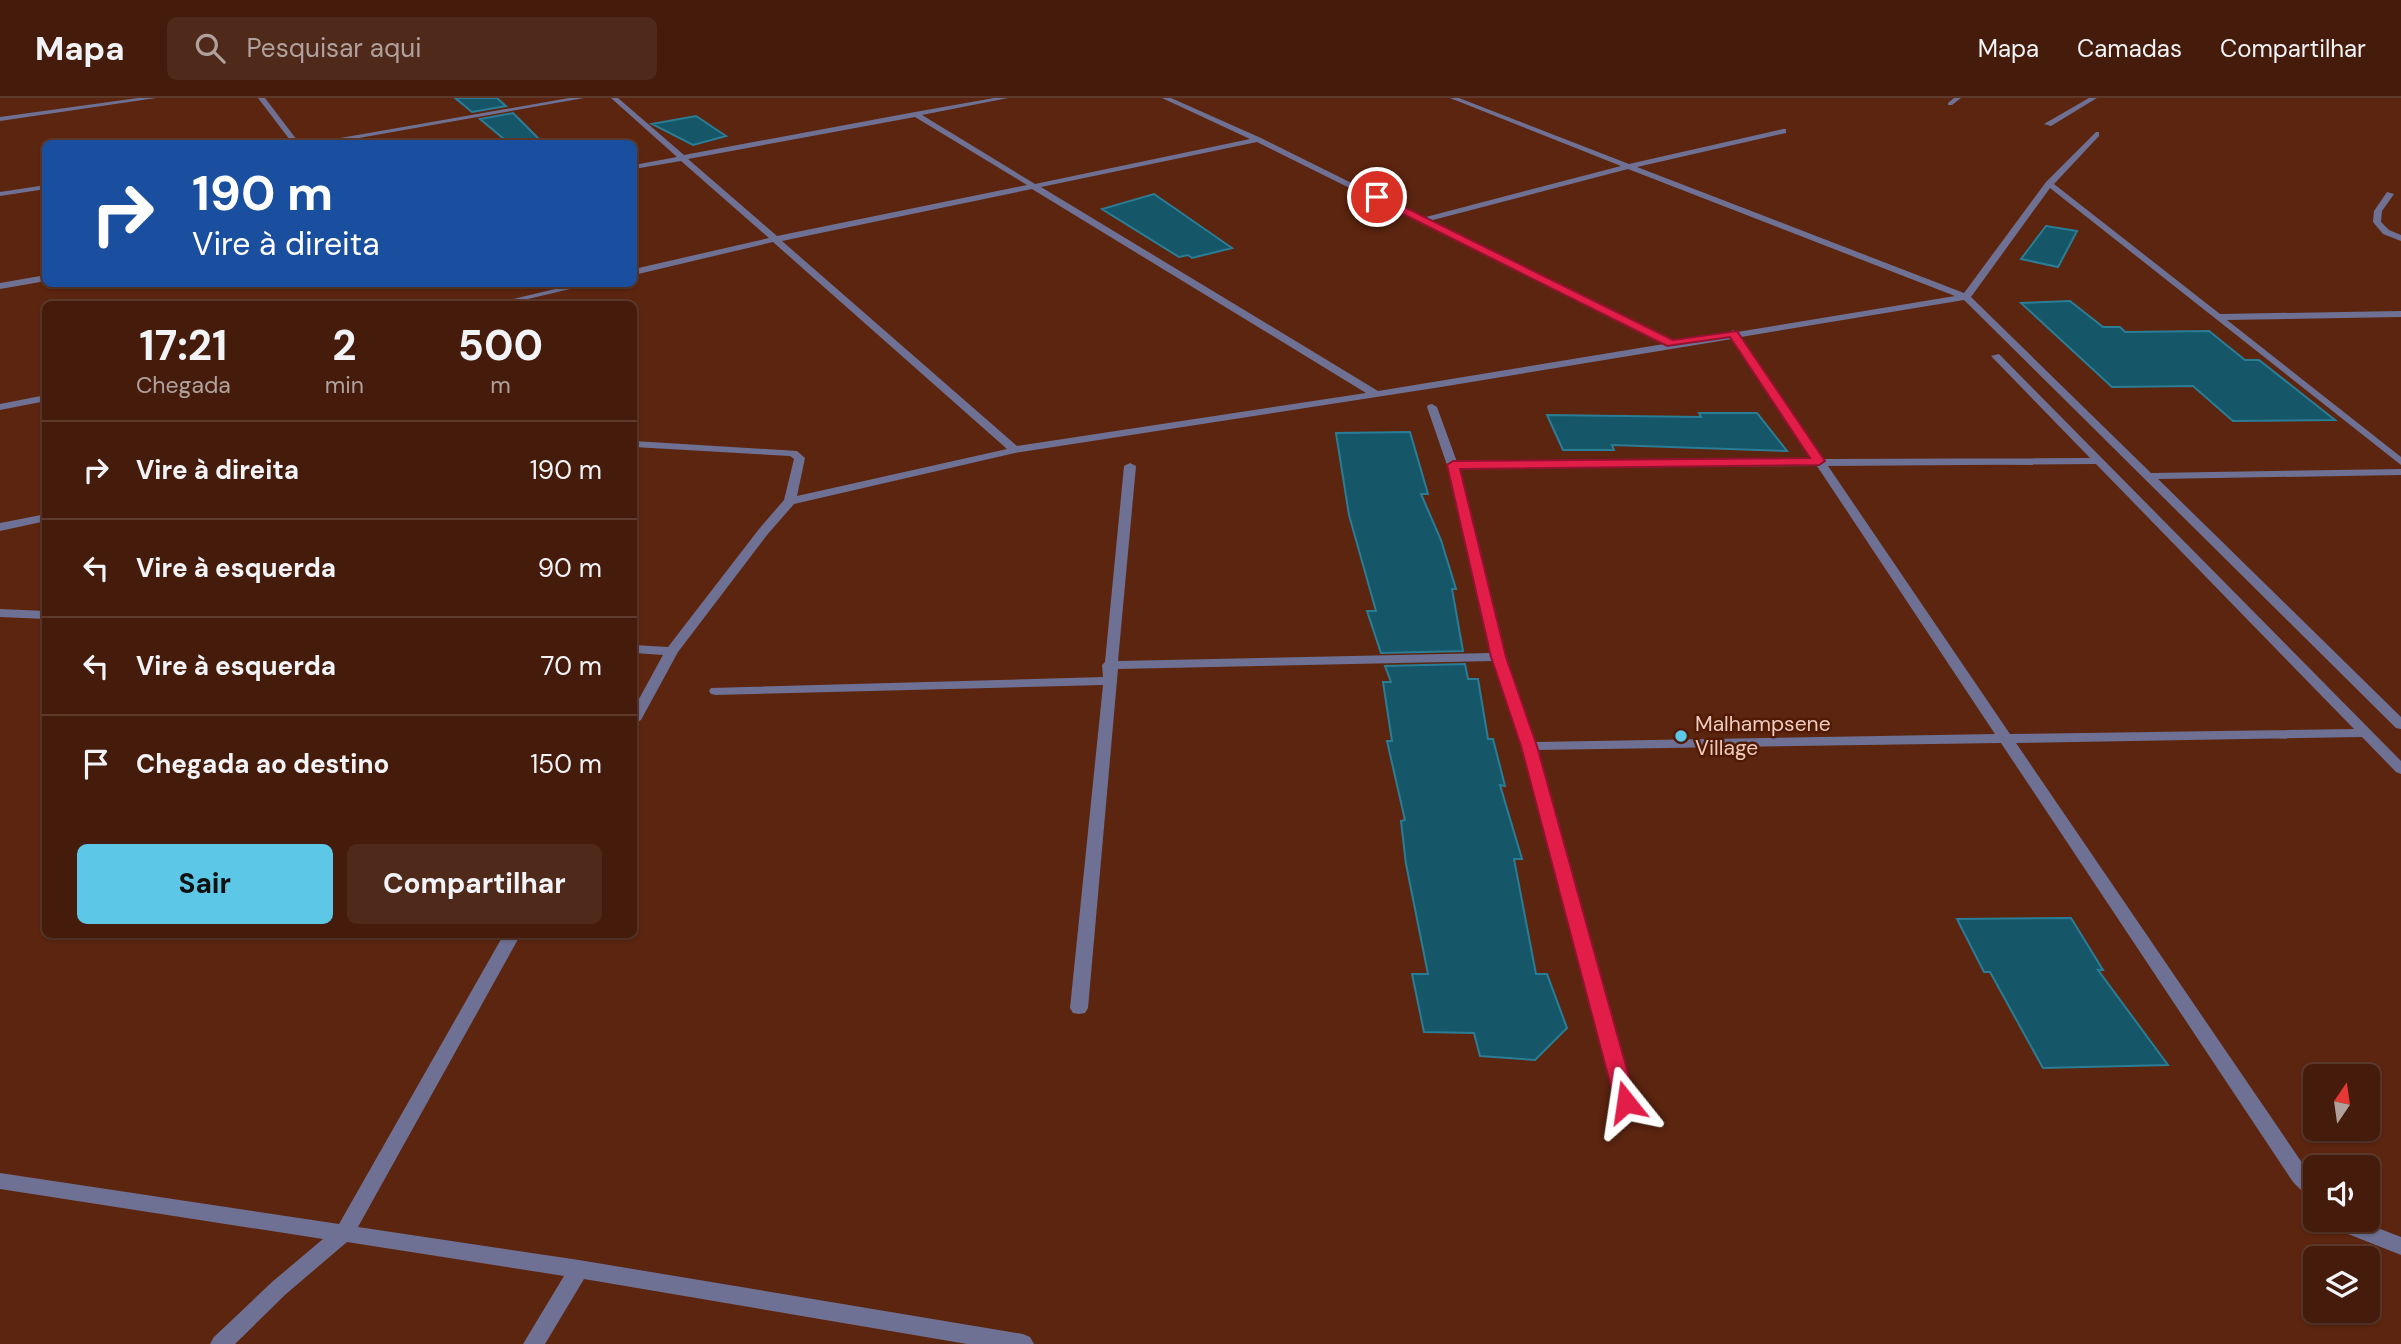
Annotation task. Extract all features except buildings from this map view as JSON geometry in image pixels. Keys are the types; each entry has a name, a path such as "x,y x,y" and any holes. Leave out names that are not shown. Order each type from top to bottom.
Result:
{"street":[{"path":"0,119 153,98"},
{"path":"261,98 294,140"},
{"path":"331,140 550,100 581,98"},
{"path":"614,98 1015,450"},
{"path":"637,166 1005,98"},
{"path":"1165,98 1424,220 1671,344"},
{"path":"1453,98 1966,296 2401,725"},
{"path":"1950,104 1958,98"},
{"path":"2048,124 2094,98"},
{"path":"915,114 1374,393"},
{"path":"1424,220 1629,166 1783,131"},
{"path":"790,501 1015,450 1966,296 2049,184 2096,134"},
{"path":"637,271 777,239 1258,140"},
{"path":"2049,184 2401,462"},
{"path":"0,194 42,188"},
{"path":"2390,194 2378,211 2377,222 2385,232 2401,238"},
{"path":"0,286 42,279"},
{"path":"510,301 573,287"},
{"path":"2220,317 2401,314"},
{"path":"1733,333 2303,1179"},
{"path":"1996,356 2401,769"},
{"path":"0,407 42,399"},
{"path":"1432,407 1453,465 1499,657 1529,746 1626,1102"},
{"path":"637,444 793,453 800,458 790,501 672,651 637,715"},
{"path":"1453,465 2097,461"},
{"path":"1079,1008 1130,466"},
{"path":"2147,476 2401,472"},
{"path":"0,527 42,518"},
{"path":"0,613 42,615"},
{"path":"637,649 672,651"},
{"path":"1110,664 1499,657"},
{"path":"716,691 1108,681"},
{"path":"1529,746 2366,733"},
{"path":"221,1344 279,1288 345,1232 511,938"},
{"path":"0,1181 579,1269 1023,1344"},
{"path":"2365,1232 2401,1246"},
{"path":"534,1344 579,1269"}],"place":[{"name":"Malhampsene Village","path":"1681,736"}],"route":[{"path":"1377,197 1671,344 1733,333 1745,347 1819,461 1453,465 1499,657 1529,746 1626,1102"}]}
